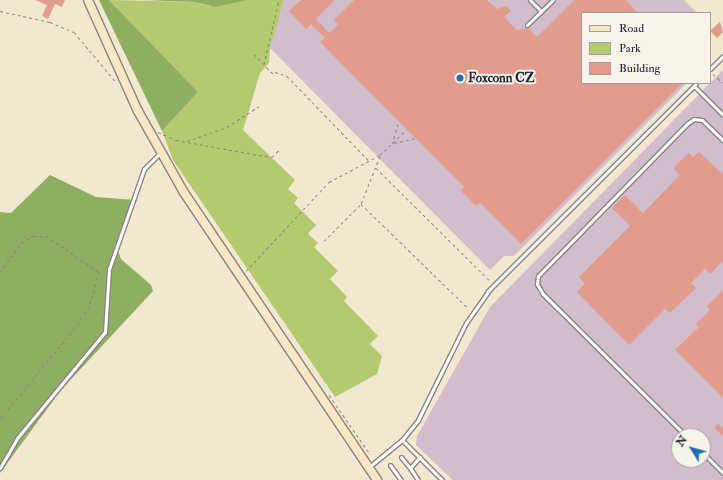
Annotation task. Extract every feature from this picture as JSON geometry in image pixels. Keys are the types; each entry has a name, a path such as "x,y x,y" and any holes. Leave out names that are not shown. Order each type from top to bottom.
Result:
{"main road":[{"path":"88,0 160,152 225,258 378,480"}],"lane":[{"path":"530,0 541,12"},
{"path":"527,25 553,0"},
{"path":"711,69 723,56"},
{"path":"369,467 402,440 418,420 462,330 484,296 695,84 723,115"},
{"path":"678,428 543,294 537,284 538,276 688,123 694,119 702,120 723,140"},
{"path":"0,468 18,437 105,332 109,269 144,169 160,152"},
{"path":"402,440 442,480"},
{"path":"401,457 418,480"},
{"path":"410,468 420,457"},
{"path":"711,461 723,473"},
{"path":"390,465 401,480"}],"path":[{"path":"264,64 279,0"},
{"path":"0,11 62,26 84,42 117,84"},
{"path":"254,54 274,73 287,76 369,161"},
{"path":"711,71 723,84"},
{"path":"185,141 227,126 259,106"},
{"path":"392,144 399,121"},
{"path":"246,272 329,182 381,155 407,129"},
{"path":"156,130 185,141 265,156 272,157 279,150"},
{"path":"392,144 415,138"},
{"path":"324,241 361,204 381,155"},
{"path":"376,168 490,281"},
{"path":"361,204 468,308"},
{"path":"0,272 21,243 32,236 46,236 99,272 89,307 75,328 0,419"}],"shaded area":[{"path":"284,0 684,0 696,12 581,12 581,84 686,84 514,256 504,256 490,270 270,48"},
{"path":"723,70 723,480 453,480 416,445 417,436 490,307 709,84 711,84"}],"green space":[{"path":"99,0 109,0 198,92 162,131"},
{"path":"109,0 195,2 209,6 245,0 284,0 270,48 269,63 260,73 243,130 295,180 288,189 298,198 294,203 316,225 308,234 318,243 314,247 338,271 330,279 347,297 344,301 378,336 370,344 382,356 377,374 335,397 173,160 162,131 198,92"},
{"path":"143,0 247,0 215,7 195,2"},
{"path":"50,175 96,197 135,200 118,251 121,259 151,285 153,291 61,390 0,473 0,212 11,213"}],"building":[{"path":"35,0 65,0 62,7 55,4 48,19 42,16 47,5"},
{"path":"301,0 335,0 316,19 329,33 338,25 334,20 354,0 487,0 497,9 506,6 511,11 504,17 517,30 528,28 537,37 574,0 626,0 637,12 581,12 581,84 682,84 521,244 480,203 476,206 461,191 464,187 320,42 325,38 311,24 306,29 289,11"},
{"path":"720,22 723,32 717,38 711,30"},
{"path":"699,152 723,174 723,261 710,274 705,269 691,283 696,288 670,313 665,309 629,345 577,292 585,283 579,277 630,226 612,208 625,195 643,213 680,175 673,168 689,153 693,157"},
{"path":"723,290 723,398 675,350 699,327 696,324 710,310 707,306"},
{"path":"718,424 723,428 723,436 714,428"}],"place":[{"name":"Foxconn CZ","path":"460,78"}]}
